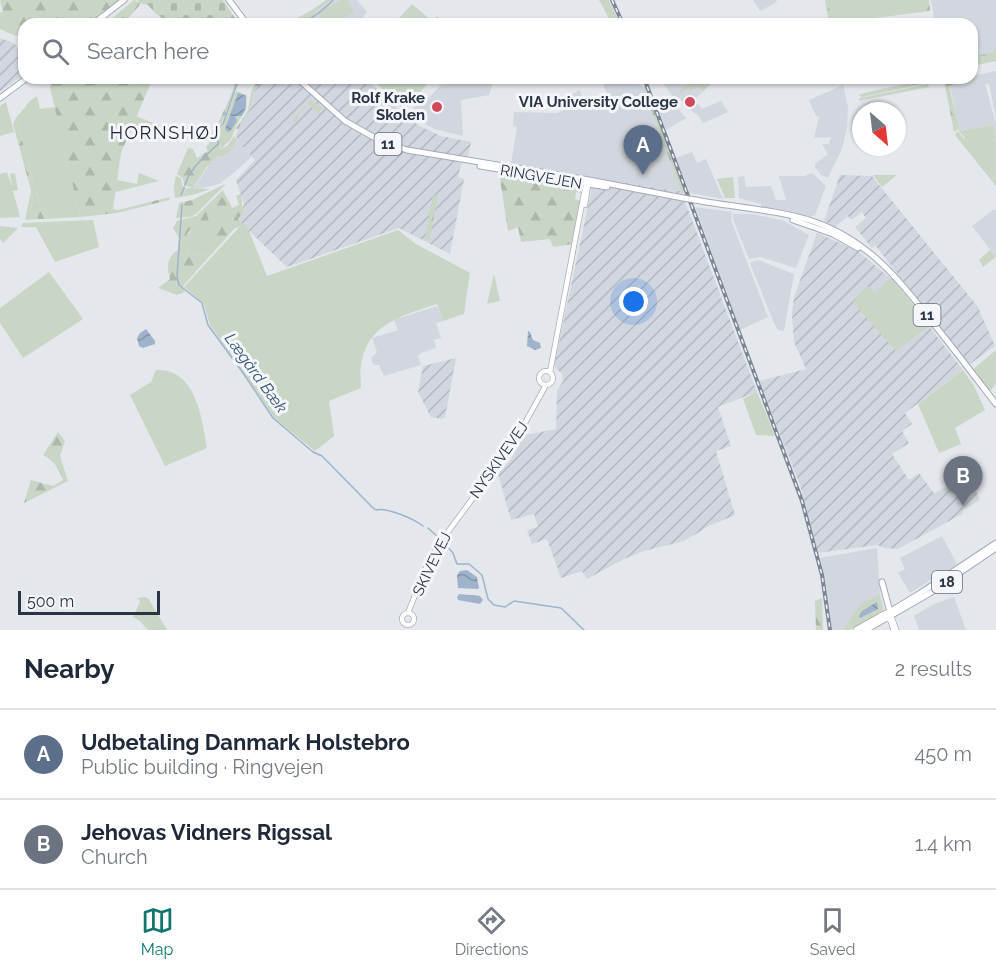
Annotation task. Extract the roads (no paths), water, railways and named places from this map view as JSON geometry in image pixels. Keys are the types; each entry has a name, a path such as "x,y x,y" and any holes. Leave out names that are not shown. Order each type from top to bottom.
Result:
{"highway":[{"name":"18","path":"857,630 890,614"},
{"path":"890,614 895,630"}],"main road":[{"path":"101,18 124,0"},
{"path":"106,18 129,0"},
{"path":"229,0 242,18"},
{"path":"0,98 18,84"},
{"name":"RINGVEJEN","path":"303,84 337,115 365,133 407,150 589,180 768,213 816,225 860,249 893,276 996,405"},
{"name":"RINGVEJEN","path":"445,157 474,165 588,185 639,190"},
{"path":"548,372 553,380 544,385 539,381 539,376 548,372 551,363 564,310 588,185"},
{"name":"NYSKIVEVEJ","path":"453,523 515,441 544,385"},
{"name":"SKIVEVEJ","path":"410,613 429,563 453,523"},
{"name":"18","path":"890,614 996,543"},
{"name":"18","path":"890,614 996,548"},
{"path":"865,630 890,614 882,582"},
{"path":"406,630 407,624 403,617 410,613 414,621 407,624"}],"water":[{"path":"238,93 246,96 246,107 242,116 235,116 237,121 228,132 225,129"},
{"path":"146,329 155,344 143,348 139,346 137,338"},
{"path":"528,331 533,340 540,343 541,348 535,350 527,346"},
{"path":"467,570 477,577 478,589 458,588 457,575 460,571"},
{"path":"459,594 480,596 483,600 480,604 458,600"},
{"path":"877,602 878,609 860,618 862,611"}],"waterway":[{"name":"Lægård Bæk","path":"311,18 333,0"},
{"name":"Lægård Bæk","path":"185,185 195,167 219,143 214,132 223,124 237,84"},
{"name":"Lægård Bæk","path":"181,195 184,188"},
{"name":"Lægård Bæk","path":"182,205 177,276 179,285 202,303 208,325 273,418 313,452 322,456 376,510 387,510 400,514 423,526"},
{"name":"Lægård Bæk","path":"428,528 438,537"},
{"name":"Lægård Bæk","path":"444,543 453,553 457,564 469,564 482,575 488,599 494,605 505,607 514,601 561,608 584,630"}],"railway":[{"path":"612,0 620,18"},
{"path":"646,84 802,501 822,575 830,630"}],"place":[{"name":"VIA University College","path":"690,102"},
{"name":"Rolf Krake Skolen","path":"437,107"},
{"name":"Udbetaling Danmark Holstebro","path":"643,175"},
{"name":"Jehovas Vidners Rigssal","path":"963,506"}],"district":[{"name":"HORNSHØJ","path":"165,132"}]}
